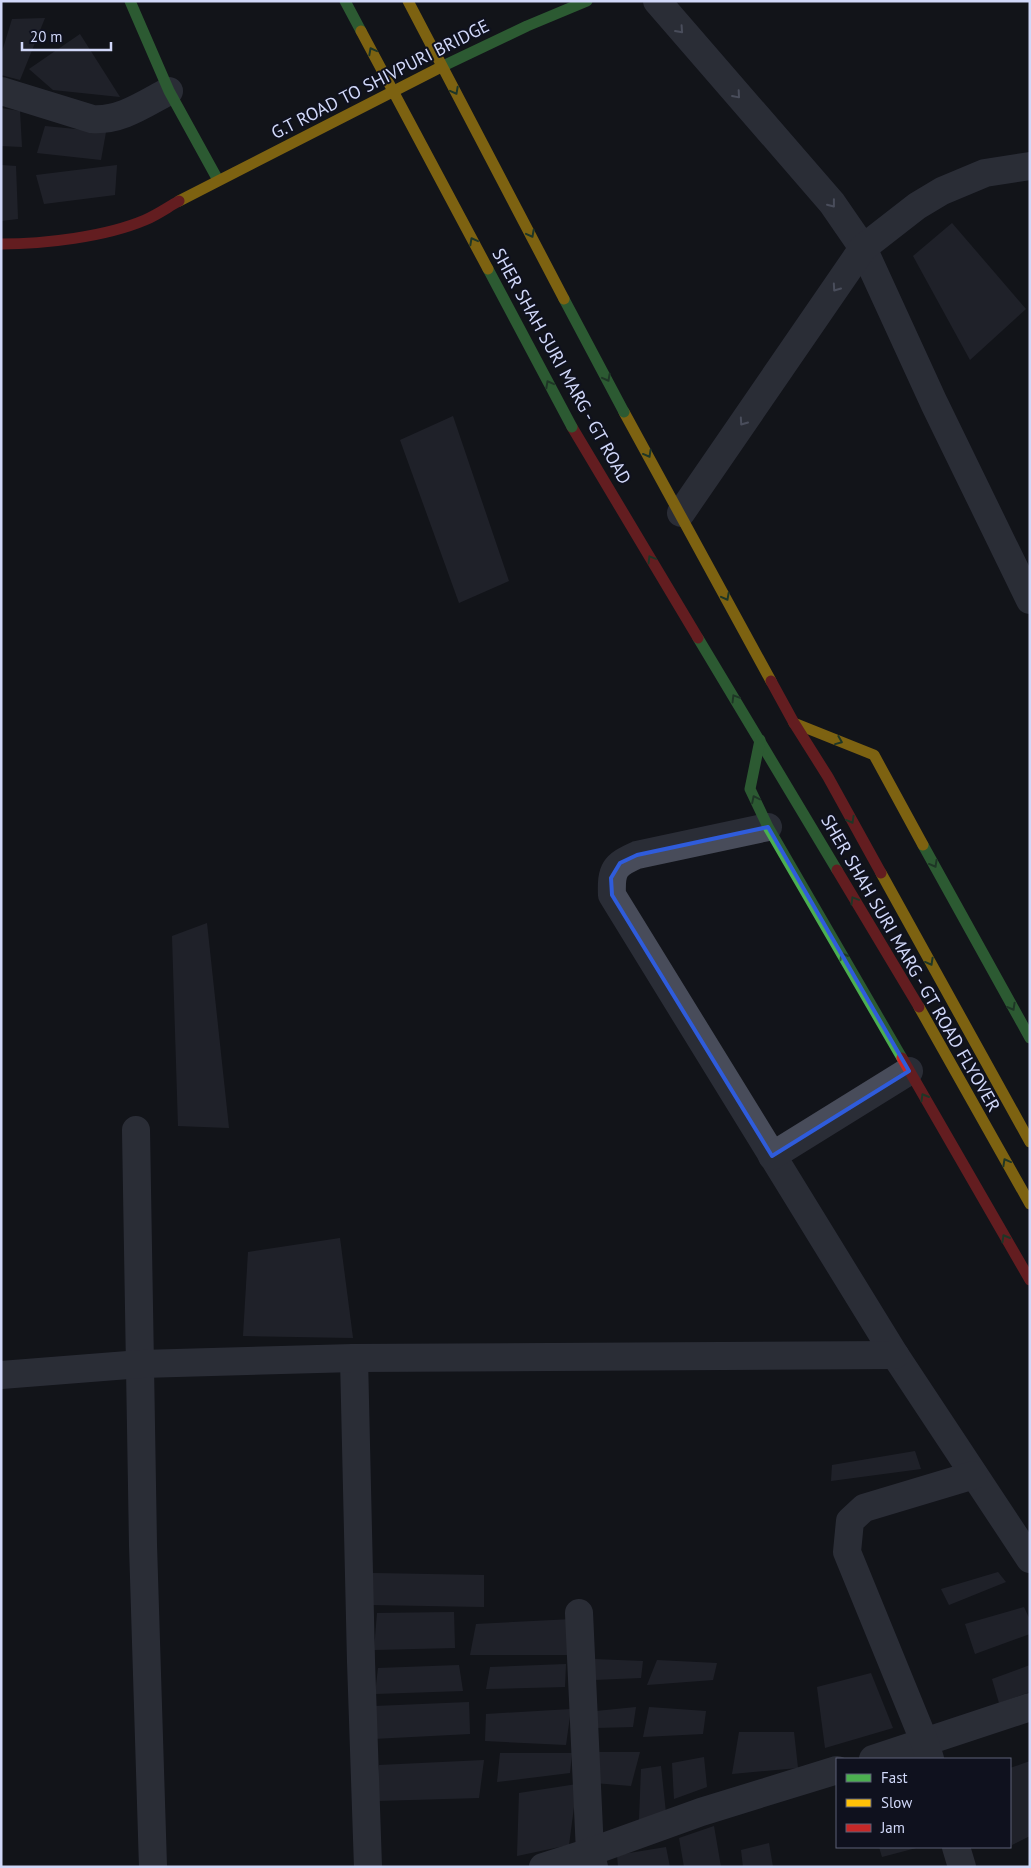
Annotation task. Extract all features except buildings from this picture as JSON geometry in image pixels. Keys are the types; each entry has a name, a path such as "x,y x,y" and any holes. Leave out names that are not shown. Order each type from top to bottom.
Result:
{"main road":[{"path":"130,1 169,91 218,180"},
{"name":"SHER SHAH SURI MARG - GT ROAD","path":"345,1 572,427 760,740"},
{"name":"SHER SHAH SURI MARG - GT ROAD","path":"408,1 624,412 681,513 794,723"},
{"name":"G.T ROAD TO SHIVPURI BRIDGE","path":"1,244 23,244 98,234 145,220 218,180 466,54 587,1"},
{"path":"794,723 874,755 1030,1038"},
{"name":"SHER SHAH SURI MARG - GT ROAD FLYOVER","path":"794,723 828,777 1030,1142"},
{"path":"760,740 750,789 768,827 1030,1280"},
{"name":"SHER SHAH SURI MARG - GT ROAD FLYOVER","path":"760,740 936,1036 1030,1204"}],"street":[{"path":"657,1 832,203 863,248 934,403 1030,600"},
{"path":"1,91 92,119 105,120 121,116 169,91"},
{"path":"681,513 863,248 917,206 942,191 985,173 1030,166"},
{"path":"768,827 637,856 620,863 612,878 612,895 895,1355 1030,1559"},
{"path":"772,1156 909,1071"},
{"path":"136,1130 143,1545 153,1867"},
{"path":"1,1375 141,1364 354,1358 895,1355"},
{"path":"354,1358 368,1867"},
{"path":"928,1751 847,1552 850,1522 864,1508 974,1475"},
{"path":"579,1613 592,1859"},
{"path":"880,1758 928,1751 1030,1707"},
{"path":"543,1867 592,1859 701,1812 836,1770"},
{"path":"956,1848 962,1867"}],"highlighted area":[{"path":"768,827 909,1071 772,1156 612,895 611,878 620,863 637,855"}],"traffic: fast":[{"path":"130,1 169,91 218,180"},
{"path":"345,1 361,31"},
{"path":"441,67 527,26 587,1"},
{"path":"488,269 572,427"},
{"path":"564,299 624,412"},
{"path":"698,638 837,870"},
{"path":"760,740 750,789 768,827 902,1058"},
{"path":"923,845 1030,1038"}],"traffic: slow":[{"path":"408,1 564,299"},
{"path":"361,31 488,269"},
{"path":"179,201 441,67"},
{"path":"624,412 771,681"},
{"path":"794,723 874,755 923,845"},
{"path":"881,873 1030,1142"},
{"path":"919,1007 1030,1204"}],"traffic: jam":[{"path":"1,244 55,241 112,231 145,220 179,201"},
{"path":"572,427 698,638"},
{"path":"771,681 794,723 828,777 881,873"},
{"path":"837,870 919,1007"},
{"path":"902,1058 1030,1280"}]}
